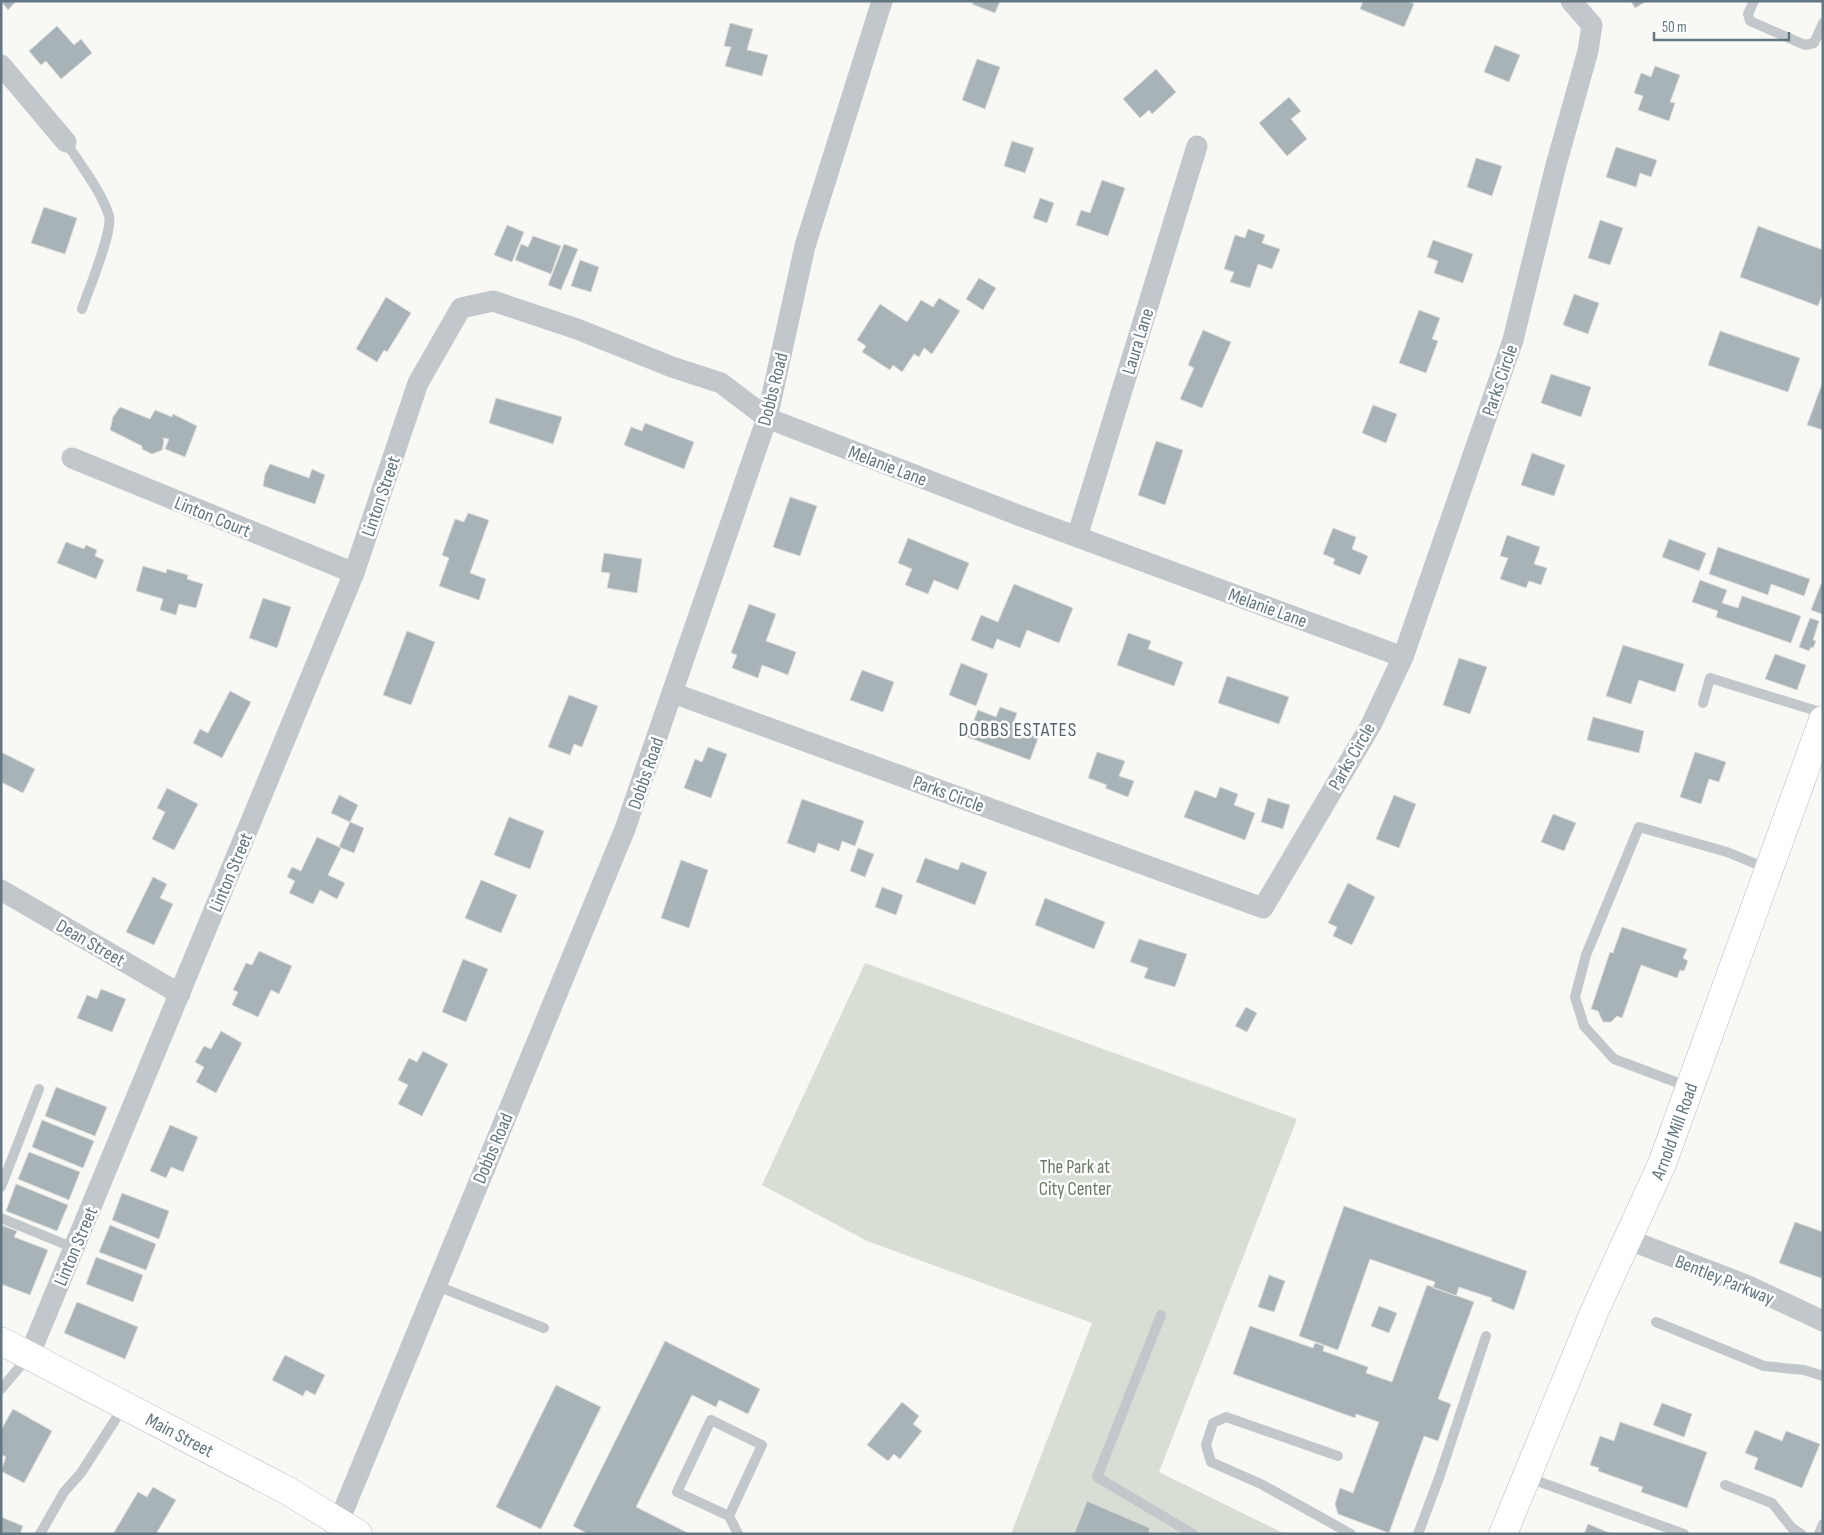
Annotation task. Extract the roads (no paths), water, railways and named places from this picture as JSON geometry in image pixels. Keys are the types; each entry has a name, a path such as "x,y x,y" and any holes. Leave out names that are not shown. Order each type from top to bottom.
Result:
{"main road":[{"name":"Arnold Mill Road","path":"1503,1534 1525,1476 1627,1239 1662,1164 1823,720"},
{"name":"Main Street","path":"1,1341 288,1490 343,1527"}],"street":[{"name":"Dobbs Road","path":"343,1527 474,1192 600,895 673,693 767,418 805,246 882,1"},
{"name":"Parks Circle","path":"673,693 1263,908 1371,725 1403,657 1513,340 1556,165 1588,52 1592,25 1571,1"},
{"path":"1,65 66,142"},
{"name":"Laura Lane","path":"1076,537 1197,146"},
{"name":"Melanie Lane","path":"418,383 461,308 493,301 577,329 672,367 721,383 767,418 1076,537 1403,657"},
{"name":"Linton Street","path":"29,1356 354,573 418,383"},
{"name":"Linton Court","path":"72,458 354,573"},
{"name":"Dean Street","path":"1,890 180,994"},
{"name":"Bentley Parkway","path":"1627,1239 1746,1285 1823,1321"}],"lane":[{"path":"1754,1 1748,14 1750,21 1805,45 1814,43 1823,23"},
{"path":"66,142 98,193 110,218 108,233 82,309"},
{"path":"1703,703 1710,678 1823,713"},
{"path":"1690,1087 1614,1059 1584,1026 1575,997 1586,955 1639,828 1727,852 1769,869"},
{"path":"1,1187 39,1089"},
{"path":"1,1218 74,1248"},
{"path":"437,1286 544,1328"},
{"path":"1161,1315 1097,1477 1192,1533"},
{"path":"1656,1322 1764,1366 1804,1370 1823,1376"},
{"path":"1418,1534 1439,1478 1486,1336"},
{"path":"1,1389 29,1356"},
{"path":"40,1534 64,1492 81,1473 124,1406"},
{"path":"1338,1456 1226,1417 1213,1423 1206,1445 1212,1462 1261,1484 1351,1534"},
{"path":"729,1516 762,1444 711,1420 677,1492 729,1516 738,1534"},
{"path":"1525,1476 1684,1534"},
{"path":"1725,1485 1772,1503 1792,1528 1801,1534"},
{"path":"1819,1534 1823,1524"}],"district":[{"name":"DOBBS ESTATES","path":"1018,729"}],"park label":[{"name":"The Park at City Center","path":"1075,1177"}]}
